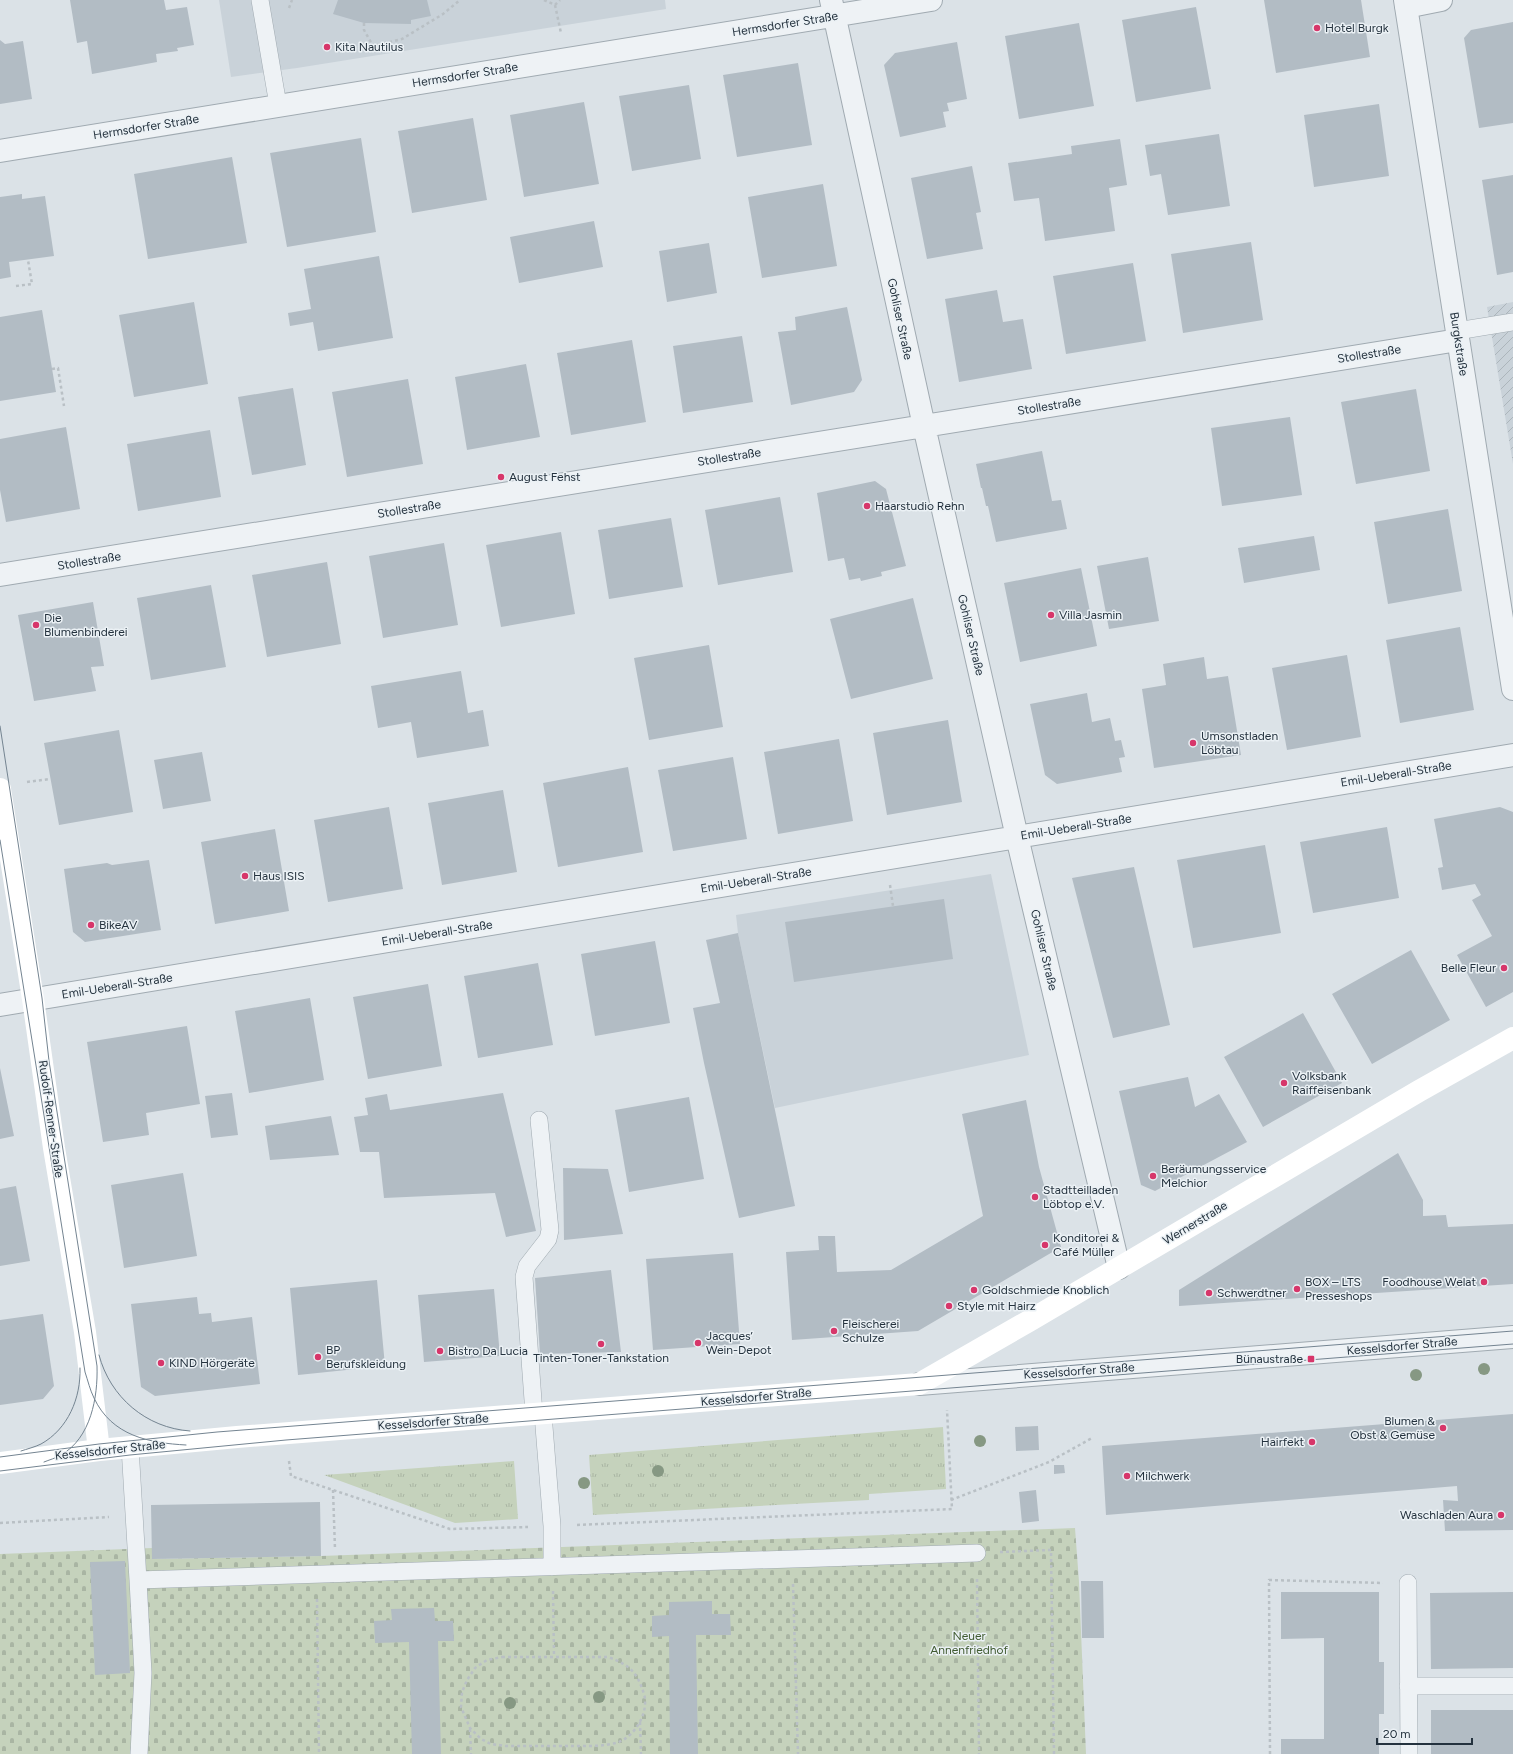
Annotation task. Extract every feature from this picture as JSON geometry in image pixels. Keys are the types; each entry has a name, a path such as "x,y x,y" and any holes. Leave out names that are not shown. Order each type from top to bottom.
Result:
{"street":[{"name":"Hermsdorfer Straße","path":"0,151 278,105 832,8 931,0"},
{"path":"1406,4 1441,0"},
{"name":"Burgkstraße","path":"1406,4 1513,689"},
{"name":"Gohliser Straße","path":"832,8 924,426 1017,837 1119,1268"},
{"name":"Stollestraße","path":"0,575 924,426 1458,335"},
{"name":"Emil-Ueberall-Straße","path":"0,1005 1513,755"},
{"name":"Rudolf-Renner-Straße","path":"0,789 33,999 54,1148 85,1332 99,1450"},
{"name":"Wernerstraße","path":"919,1384 1513,1038"},
{"name":"Kesselsdorfer Straße","path":"0,1464 99,1450 237,1437 1513,1337"}],"lane":[{"path":"260,0 278,105"},
{"path":"1458,335 1513,322"},
{"path":"539,1120 550,1230 548,1239 526,1266 524,1277 538,1414 552,1526 552,1567"},
{"path":"130,1447 143,1673 140,1754"},
{"path":"138,1580 977,1553"},
{"path":"1408,1583 1408,1754"},
{"path":"1408,1686 1513,1686"}],"path":[{"path":"364,23 364,30 373,46 402,39 443,14 460,0"},
{"path":"544,0 555,5 560,0"},
{"path":"16,286 32,284 28,260"},
{"path":"52,369 58,368 64,406"},
{"path":"290,1476 450,1530 952,1510 948,1428"},
{"path":"951,1500 1048,1462 1092,1438"},
{"path":"333,1490 336,1574"},
{"path":"0,1524 134,1516"},
{"path":"979,1754 977,1553 1051,1550 1054,1754"},
{"path":"792,1559 798,1754"},
{"path":"552,1567 554,1656"},
{"path":"316,1574 319,1754"},
{"path":"1270,1754 1270,1580 1408,1583"},
{"path":"471,1754 470,1728 461,1707 462,1692 467,1680 475,1668 487,1660 502,1656 554,1656 608,1657 623,1662 630,1668 640,1680 645,1699 640,1721 641,1754"},
{"path":"470,1728 481,1739 491,1744 506,1746 601,1746 620,1741 633,1732 640,1721"}],"shaded area":[{"name":"Kita Nautilus","path":"219,0 665,0 666,9 297,68 231,77"},
{"path":"1513,302 1513,464 1487,307"},
{"path":"991,874 1029,1055 775,1108 738,933 736,915"}],"green space":[{"path":"943,1427 946,1489 869,1494 869,1500 593,1515 589,1455"},
{"path":"514,1461 518,1519 455,1523 324,1475"},
{"name":"Neuer Annenfriedhof","path":"1075,1528 1079,1582 1086,1754 0,1754 0,1554 152,1548 152,1559 321,1556"}],"building":[{"path":"70,0 164,0 166,10 187,7 194,45 177,48 178,51 156,54 157,62 92,74 87,41 77,43"},
{"path":"338,0 427,0 431,16 411,20 411,24 364,23 333,14"},
{"name":"Hotel Burgk","path":"1264,0 1361,0 1370,57 1276,73"},
{"path":"1196,7 1211,89 1136,102 1122,20"},
{"path":"1513,22 1513,123 1479,128 1464,38 1471,30"},
{"path":"1079,23 1094,106 1019,119 1005,36"},
{"path":"0,40 5,44 23,41 32,99 0,104"},
{"path":"957,42 967,99 947,103 949,111 943,112 946,127 900,137 884,65 895,53"},
{"path":"798,63 812,145 737,157 723,75"},
{"path":"689,85 701,159 632,171 619,96"},
{"path":"584,102 599,184 524,197 510,115"},
{"path":"1379,104 1389,176 1314,187 1304,115"},
{"path":"473,118 487,200 412,213 398,131"},
{"path":"1219,134 1230,206 1168,215 1161,174 1150,176 1145,145"},
{"path":"361,138 376,232 287,247 270,153"},
{"path":"1120,139 1127,185 1109,188 1115,231 1045,241 1039,198 1014,201 1008,163 1072,154 1071,146"},
{"path":"232,157 247,243 148,259 134,174"},
{"path":"972,166 981,212 976,213 983,249 927,259 911,178"},
{"path":"1513,175 1513,272 1497,275 1482,180"},
{"path":"823,184 837,266 762,278 748,197"},
{"path":"22,194 22,199 45,196 54,256 9,262 11,277 0,279 0,197"},
{"path":"594,221 603,267 519,283 510,237"},
{"path":"1251,242 1263,320 1183,333 1171,254"},
{"path":"709,243 717,293 667,302 659,251"},
{"path":"379,256 393,338 318,351 313,322 290,326 288,313 311,309 304,269"},
{"path":"1133,263 1146,341 1066,354 1053,276"},
{"path":"997,290 1003,322 1023,319 1032,369 959,382 945,299"},
{"path":"194,302 208,384 134,397 119,315"},
{"path":"847,307 862,380 854,392 791,405 778,332 796,330 795,317"},
{"path":"42,310 56,392 0,401 0,317"},
{"path":"742,336 753,402 683,413 673,346"},
{"path":"632,340 646,422 571,435 557,353"},
{"path":"526,364 540,437 467,450 455,377"},
{"path":"408,379 423,464 347,477 332,392"},
{"path":"293,388 306,465 252,475 238,397"},
{"path":"1416,389 1430,471 1356,484 1341,402"},
{"path":"1290,417 1302,495 1222,506 1211,428"},
{"path":"66,427 80,509 6,522 0,490 0,439"},
{"path":"210,430 221,497 138,511 127,444"},
{"path":"1042,451 1052,501 1061,500 1067,529 996,542 976,464"},
{"path":"875,481 886,489 906,566 881,572 882,576 861,581 860,578 849,580 844,558 828,561 817,493"},
{"path":"780,497 793,572 718,585 705,510"},
{"path":"1448,509 1462,591 1388,604 1374,522"},
{"path":"671,518 683,587 609,599 598,530"},
{"path":"561,532 575,614 501,627 486,545"},
{"path":"1314,536 1320,570 1244,583 1238,548"},
{"path":"444,543 458,625 383,638 369,556"},
{"path":"1148,557 1159,621 1109,629 1097,566"},
{"path":"327,562 341,644 267,657 252,575"},
{"name":"Villa Jasmin","path":"1081,568 1097,646 1020,662 1004,583"},
{"path":"211,585 226,667 151,680 137,598"},
{"path":"913,598 933,679 851,699 830,619"},
{"path":"93,602 104,666 91,667 96,691 34,701 18,615"},
{"path":"1460,627 1474,710 1400,723 1386,640"},
{"path":"709,645 723,727 649,740 634,658"},
{"path":"1347,655 1361,737 1287,750 1272,668"},
{"path":"1204,657 1207,679 1228,676 1241,755 1154,768 1142,689 1166,685 1163,664"},
{"path":"461,671 468,713 483,710 489,746 417,758 411,722 378,728 371,686"},
{"path":"1087,693 1092,722 1110,718 1115,741 1121,740 1125,757 1119,758 1122,772 1057,784 1045,775 1030,704"},
{"path":"948,720 962,802 887,815 873,733"},
{"path":"119,730 133,812 59,825 44,743"},
{"path":"839,739 853,821 778,834 764,752"},
{"path":"202,752 211,801 163,809 154,760"},
{"path":"733,757 747,839 673,851 658,770"},
{"path":"628,767 643,852 558,867 543,783"},
{"path":"503,790 517,872 442,885 428,803"},
{"path":"389,807 403,889 328,902 314,820"},
{"path":"1500,807 1513,812 1513,992 1486,1007 1457,955 1492,936 1472,900 1481,895 1475,884 1442,890 1438,868 1443,867 1434,819"},
{"path":"1387,827 1399,898 1313,913 1300,842"},
{"name":"Haus ISIS","path":"275,829 289,911 215,924 201,842"},
{"path":"1265,845 1281,933 1193,948 1177,860"},
{"path":"149,860 161,930 85,942 73,932 64,869 107,863 112,865"},
{"path":"1134,867 1170,1025 1113,1038 1072,878"},
{"path":"944,899 953,959 794,982 785,922"},
{"path":"738,933 795,1206 739,1218 693,1008 720,1003 706,940"},
{"path":"655,941 670,1023 595,1036 581,954"},
{"path":"1411,950 1450,1020 1372,1064 1332,994"},
{"path":"538,963 553,1045 478,1058 464,976"},
{"path":"428,984 442,1066 368,1079 353,997"},
{"path":"310,998 324,1080 249,1093 235,1011"},
{"path":"1303,1013 1342,1083 1263,1127 1224,1057"},
{"path":"187,1026 200,1104 146,1113 149,1135 103,1142 87,1042"},
{"path":"0,1068 14,1136 0,1139"},
{"path":"1188,1077 1195,1107 1219,1094 1247,1142 1155,1191 1141,1185 1119,1091"},
{"path":"232,1093 238,1135 211,1138 205,1096"},
{"path":"503,1093 536,1231 506,1237 495,1193 384,1198 379,1152 360,1152 354,1117 368,1115 365,1098 387,1094 390,1110"},
{"path":"689,1097 704,1179 629,1192 615,1110"},
{"path":"1026,1100 1039,1167 1061,1247 918,1331 792,1340 786,1252 819,1250 818,1236 835,1236 837,1272 891,1270 983,1216 962,1114"},
{"path":"331,1116 339,1155 270,1160 265,1126"},
{"path":"1398,1153 1423,1200 1423,1216 1446,1215 1448,1227 1513,1224 1513,1284 1179,1306 1179,1290"},
{"path":"563,1168 608,1169 623,1234 564,1240"},
{"path":"183,1173 197,1256 124,1268 111,1185"},
{"path":"16,1186 30,1261 0,1266 0,1189"},
{"path":"733,1253 740,1344 653,1350 646,1259"},
{"path":"611,1270 621,1352 540,1354 535,1278"},
{"path":"377,1280 385,1366 298,1375 290,1288"},
{"path":"494,1289 500,1356 424,1362 418,1295"},
{"path":"197,1297 199,1314 211,1313 212,1322 252,1317 260,1384 155,1396 141,1387 131,1304"},
{"path":"43,1314 54,1386 43,1399 0,1405 0,1320"},
{"path":"1513,1414 1513,1530 1445,1531 1443,1500 1458,1501 1457,1486 1106,1515 1102,1446"},
{"path":"1038,1426 1039,1450 1016,1451 1015,1427"},
{"path":"1054,1465 1064,1465 1065,1473 1054,1474"},
{"path":"1036,1490 1039,1521 1022,1523 1019,1492"},
{"path":"320,1502 321,1556 152,1559 151,1505"},
{"path":"125,1561 130,1673 95,1675 90,1562"},
{"path":"1081,1581 1103,1581 1104,1638 1082,1638"},
{"path":"1281,1592 1379,1592 1379,1662 1384,1662 1384,1714 1379,1714 1379,1754 1281,1754 1281,1739 1324,1739 1324,1638 1281,1639"},
{"path":"1513,1592 1513,1668 1431,1669 1430,1593"},
{"path":"712,1601 712,1614 730,1614 731,1635 696,1635 698,1754 670,1754 669,1636 652,1637 652,1616 669,1615 669,1602"},
{"path":"434,1608 435,1621 453,1621 454,1641 438,1641 441,1754 412,1754 409,1642 375,1643 374,1621 392,1620 391,1609"},
{"path":"1431,1710 1513,1710 1513,1754 1431,1754"}],"tram line":[{"path":"0,726 42,998 49,1061 97,1366 94,1403 86,1428 71,1448 59,1456 44,1462"},
{"path":"0,840 85,1372 93,1395 102,1411 121,1429 145,1439 186,1445"},
{"path":"0,1457 99,1444 217,1432 1513,1331"},
{"path":"0,1471 130,1455 286,1440 1513,1344"},
{"path":"99,1355 104,1370 112,1384 121,1397 132,1408 159,1424 174,1429 190,1431"},
{"path":"21,1451 41,1444 59,1430 71,1412 75,1401 80,1379 80,1368"}],"place":[{"name":"Hotel Burgk","path":"1317,28"},
{"name":"Kita Nautilus","path":"327,47"},
{"name":"August Fehst","path":"501,477"},
{"name":"Haarstudio Rehn","path":"867,506"},
{"name":"Villa Jasmin","path":"1051,615"},
{"name":"Die Blumenbinderei","path":"36,625"},
{"name":"Umsonstladen Löbtau","path":"1193,743"},
{"name":"Haus ISIS","path":"245,876"},
{"name":"BikeAV","path":"91,925"},
{"name":"Belle Fleur","path":"1504,968"},
{"name":"Volksbank Raiffeisenbank","path":"1284,1083"},
{"name":"Beräumungsservice Melchior","path":"1153,1176"},
{"name":"Stadtteilladen Löbtop e.V.","path":"1035,1197"},
{"name":"Konditorei & Café Müller","path":"1045,1245"},
{"name":"Foodhouse Welat","path":"1484,1282"},
{"name":"BOX – LTS Presseshops","path":"1297,1289"},
{"name":"Goldschmiede Knoblich","path":"974,1290"},
{"name":"Schwerdtner","path":"1209,1293"},
{"name":"Style mit Hairz","path":"949,1306"},
{"name":"Fleischerei Schulze","path":"834,1331"},
{"name":"Jacques’ Wein-Depot","path":"698,1343"},
{"name":"Tinten-Toner-Tankstation","path":"601,1344"},
{"name":"Bistro Da Lucia","path":"440,1351"},
{"name":"BP Berufskleidung","path":"318,1357"},
{"name":"Bünaustraße","path":"1311,1359"},
{"name":"KIND Hörgeräte","path":"161,1363"},
{"name":"Blumen & Obst & Gemüse","path":"1443,1428"},
{"name":"Hairfekt","path":"1312,1442"},
{"name":"Milchwerk","path":"1127,1476"},
{"name":"Waschladen Aura","path":"1501,1515"}]}
